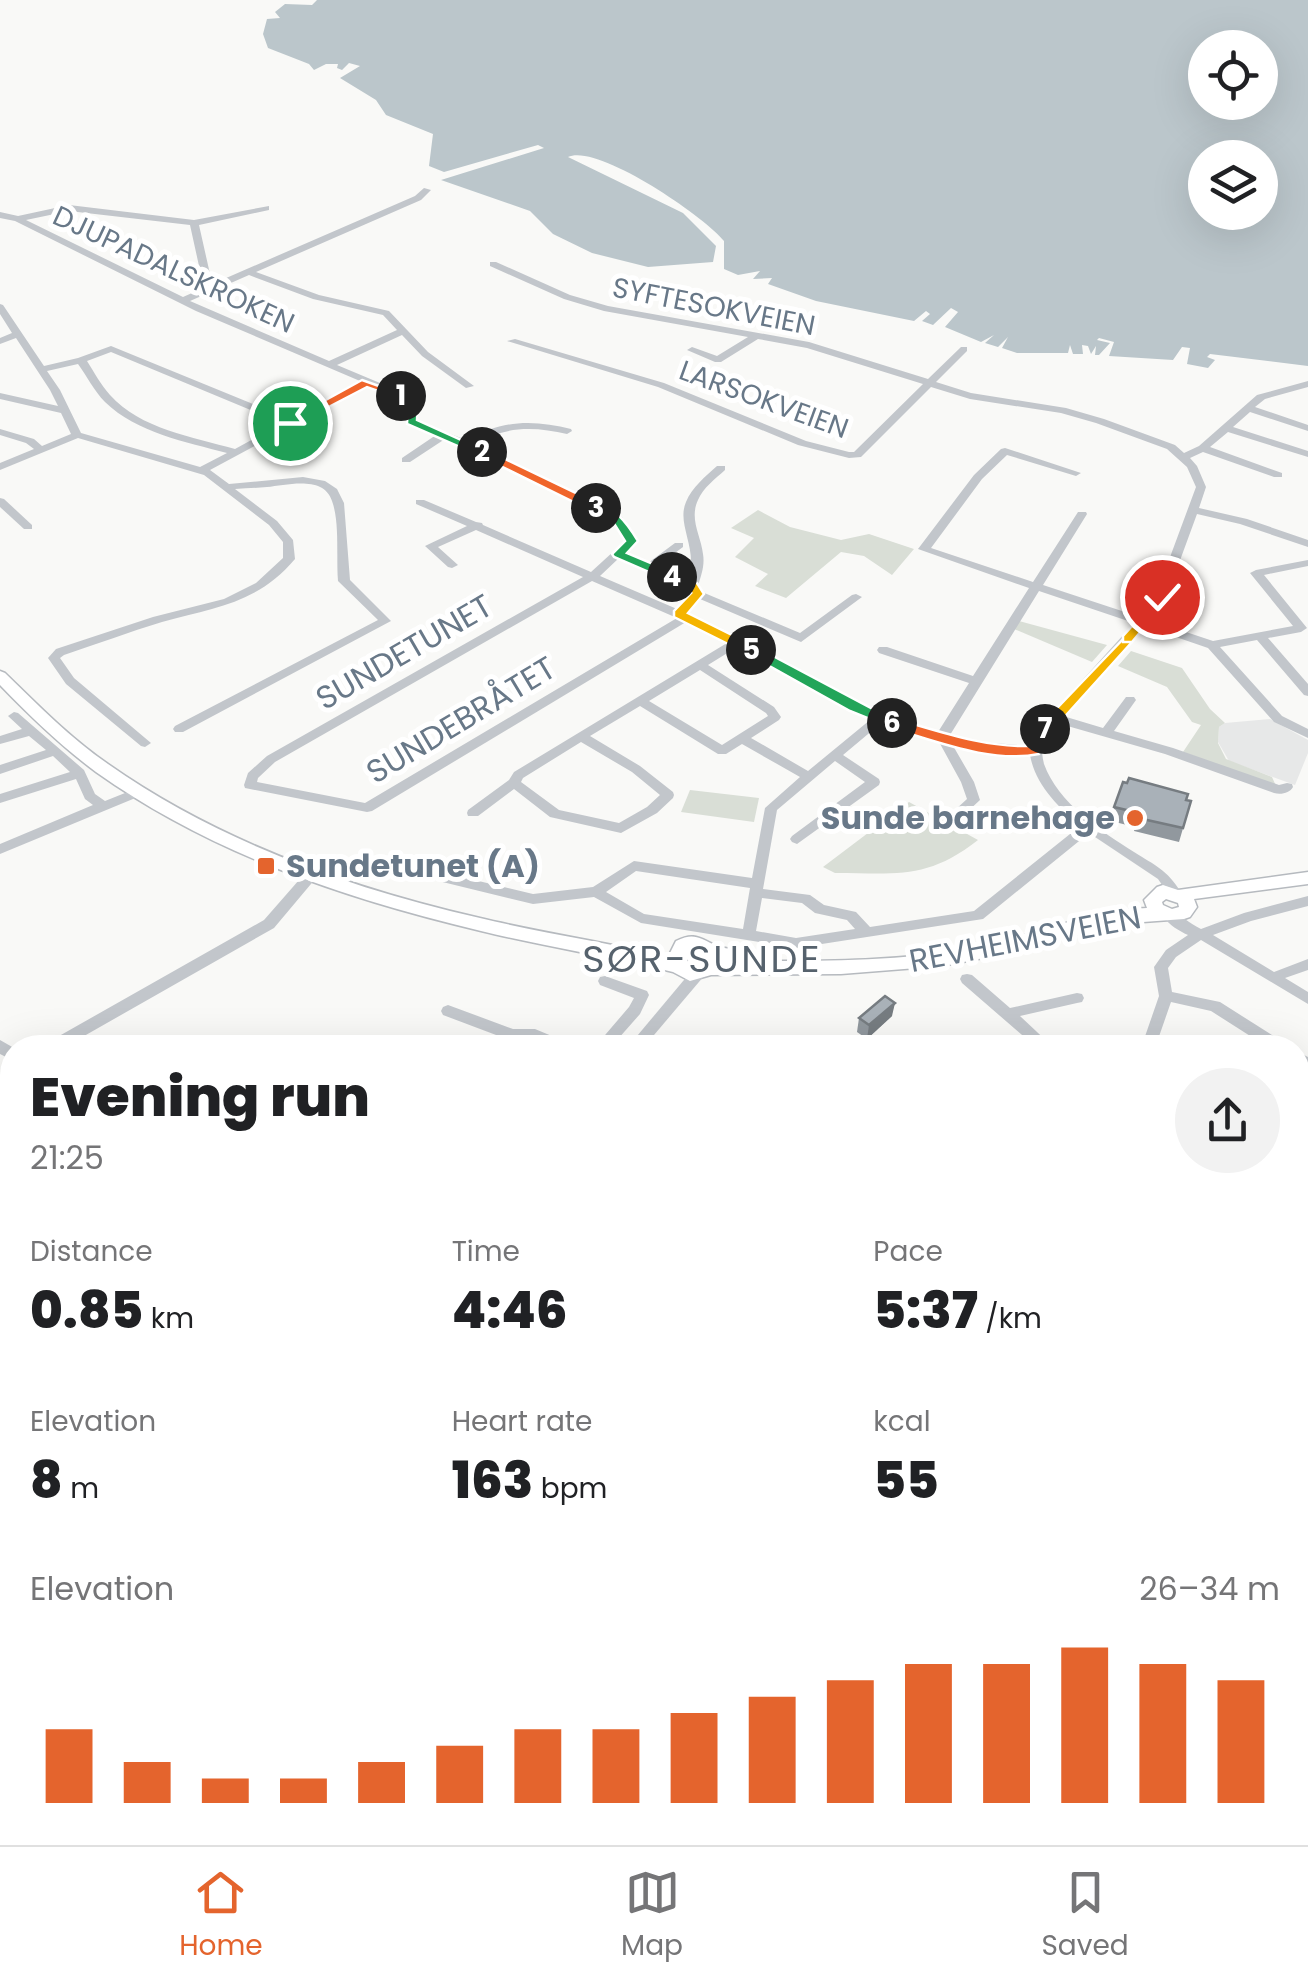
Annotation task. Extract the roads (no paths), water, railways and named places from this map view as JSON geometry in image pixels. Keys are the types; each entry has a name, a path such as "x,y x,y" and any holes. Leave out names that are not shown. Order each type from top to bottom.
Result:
{"main road":[{"path":"0,676 60,734 140,791 210,830 312,875 473,923 705,963"},
{"name":"REVHEIMSVEIEN","path":"705,963 814,969 911,963 978,953 1171,904 1308,880"},
{"path":"679,960 692,943 705,963"}],"street":[{"path":"182,301 418,198 427,190"},
{"path":"18,219 69,208 194,223 266,208"},
{"name":"DJUPADALSKROKEN","path":"0,215 18,219 182,301 414,404 411,422 420,426"},
{"path":"194,223 206,275 216,285"},
{"name":"SYFTESOKVEIEN","path":"493,264 533,284 592,305 809,345 931,382"},
{"name":"DJUPADALSKROKEN","path":"248,272 316,297 380,310 469,386"},
{"path":"2,311 43,370 77,434"},
{"path":"328,365 402,332"},
{"path":"0,341 18,334"},
{"path":"692,350 718,360 758,334"},
{"name":"LARSOKVEIEN","path":"512,340 661,385 802,443 858,455 964,349"},
{"path":"43,370 111,349 290,423"},
{"path":"81,360 104,394 130,416 173,434 235,452"},
{"path":"203,470 366,382"},
{"path":"931,382 987,400 1062,410 1154,440 1184,456 1200,481 1194,510 1164,592 1145,621 1035,740 1034,751 1057,798 1148,867 1185,928 1308,999"},
{"path":"1184,456 1203,448 1261,397 1308,384"},
{"path":"0,396 66,411"},
{"path":"1248,408 1308,428"},
{"path":"420,426 470,446 618,520 632,541 594,575"},
{"path":"470,446 481,435 506,429 553,427 567,431"},
{"path":"1226,428 1308,454"},
{"path":"0,432 30,441 41,450"},
{"path":"0,467 77,434 203,470 273,523 289,542 289,559 279,572 227,604 160,619 60,652 54,658 70,681 134,739"},
{"path":"406,460 442,436"},
{"path":"1203,448 1278,475"},
{"path":"1076,473 1005,451 978,477 924,548 1212,644 1301,628 1256,573 1301,564 1308,580"},
{"path":"695,590 697,561 686,509 696,490 721,468"},
{"path":"179,729 385,621 344,582 337,500 330,485 316,479 228,487"},
{"path":"0,502 28,527"},
{"path":"420,502 682,616 878,719 985,748 1034,751"},
{"path":"1194,510 1244,520 1308,544"},
{"path":"961,810 974,800 977,787 942,745 943,732 1082,514"},
{"path":"451,566 431,546 478,525"},
{"path":"649,567 679,545"},
{"path":"619,554 800,638 856,597"},
{"name":"SUNDETUNET","path":"250,785 254,773 271,759 594,575"},
{"name":"SUNDEBRÅTET","path":"250,785 366,808 682,616 695,590"},
{"path":"1260,636 1308,692"},
{"path":"473,813 514,783 518,774 734,643"},
{"path":"1212,644 1278,719 1308,734"},
{"path":"883,650 977,682"},
{"path":"640,702 722,751 774,714 699,664"},
{"path":"1105,734 1130,700"},
{"path":"14,716 80,773 90,796 104,807"},
{"path":"1055,718 1170,751 1279,790 1287,787"},
{"path":"748,932 774,806 878,719"},
{"path":"0,740 30,731"},
{"path":"514,783 556,814 621,828 652,810 668,795 636,769 582,736"},
{"path":"742,738 809,777"},
{"path":"0,770 56,751"},
{"path":"797,839 874,782 836,756"},
{"path":"0,799 80,773"},
{"path":"0,849 140,791"},
{"path":"596,892 641,918 748,932 796,943 978,915 1089,826"},
{"path":"378,862 533,899 596,892 634,866 805,898 820,908 851,916 867,932"},
{"path":"73,1035 276,920 312,875"},
{"path":"1152,1035 1166,996 1162,961 1202,935 1242,919 1308,901"},
{"path":"666,1005 679,960"},
{"path":"644,1035 705,963"},
{"path":"1272,978 1308,964"},
{"path":"967,980 1033,1035"},
{"path":"605,981 642,995 635,1010 613,1035"},
{"path":"1166,996 1215,1006 1261,1035"},
{"path":"1010,1013 1077,998"},
{"path":"448,1011 512,1035"}],"place":[{"name":"Sunde barnehage","path":"1135,818"},
{"name":"Sundetunet (A)","path":"266,866"}],"district":[{"name":"SØR-SUNDE","path":"702,959"}]}
